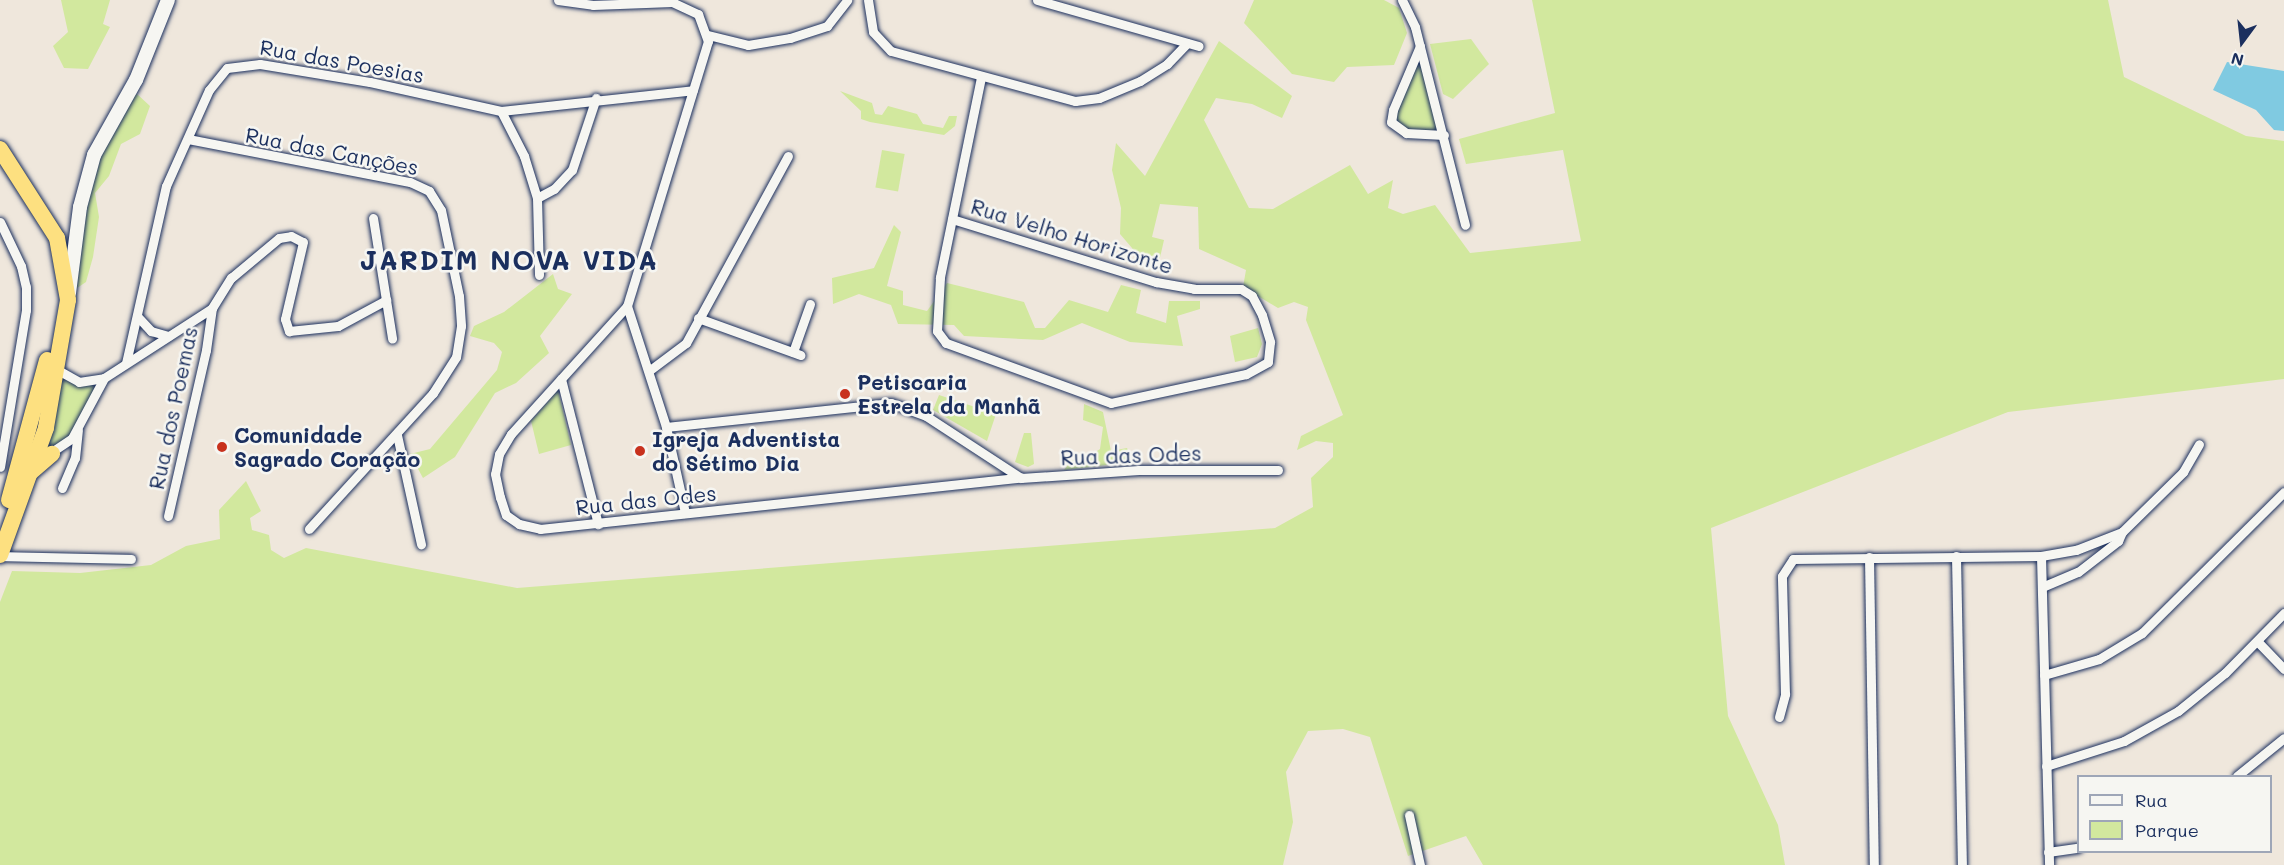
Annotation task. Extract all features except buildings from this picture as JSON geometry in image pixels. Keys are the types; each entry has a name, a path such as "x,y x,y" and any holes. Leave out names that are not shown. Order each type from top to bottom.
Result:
{"highway":[{"path":"0,149 57,238 68,300 45,453 31,472 0,555"},
{"path":"0,169 44,232 56,269 58,300 34,440 45,453"},
{"path":"0,528 42,385"}],"main road":[{"path":"68,300 76,229 94,155 136,80 168,0"},
{"path":"57,238 76,229"}],"street":[{"path":"558,0 593,6 672,2 698,14 708,35 748,45 790,38 827,26 847,0"},
{"path":"868,0 873,32 884,47 1038,94 1086,101 1119,91 1154,74 1187,43"},
{"path":"1037,0 1199,46"},
{"path":"1402,0 1409,10 1420,46 1465,225"},
{"name":"Rua das Odes","path":"708,35 707,51 627,306 561,379 499,453 497,486 506,514 519,524 540,529 598,524 1020,478 1149,469 1278,470"},
{"path":"1420,46 1393,110 1391,122 1406,133 1444,135"},
{"name":"Rua das Poesias","path":"126,363 161,203 218,76 227,68 246,63 370,82 501,111 596,98 693,90"},
{"name":"Rua Velho Horizonte","path":"952,219 1156,282 1194,289 1241,289 1252,296 1262,315 1270,342 1268,362 1246,374 1111,403 955,350 940,336 937,317 952,219 981,77"},
{"path":"537,198 554,189 572,170 596,98"},
{"path":"501,111 524,156 537,198 539,275"},
{"name":"Rua das Canções","path":"188,139 410,182 435,199 441,210 459,296 460,337 451,368 397,435 360,470 309,529"},
{"path":"650,370 686,343 788,156"},
{"path":"373,218 392,339"},
{"path":"0,222 21,266 26,287 26,310 0,467"},
{"path":"56,369 79,382 104,378 212,308 231,278 261,249 286,236 303,242 285,319 287,330 297,332 338,326 386,300"},
{"path":"698,318 797,354 810,304"},
{"path":"627,306 650,370 666,427 685,513"},
{"name":"Rua dos Poemas","path":"168,516 206,350 212,308"},
{"path":"137,316 150,331 168,336"},
{"path":"62,488 75,458 78,428 104,378"},
{"path":"561,379 598,524"},
{"path":"666,427 891,403 926,416 1020,478"},
{"path":"45,453 78,428"},
{"path":"397,435 421,544"},
{"path":"1779,717 1785,694 1782,576 1786,565 1797,557 2041,556 2076,550 2121,532 2183,472 2199,444"},
{"path":"2044,675 2098,659 2142,633 2284,492"},
{"path":"2042,587 2092,563 2118,541 2121,532"},
{"path":"0,555 131,559"},
{"path":"1956,556 1962,865"},
{"path":"2041,556 2049,865"},
{"path":"1869,557 1874,865"},
{"path":"2046,766 2124,741 2160,722 2210,686 2284,613"},
{"path":"2257,641 2284,669"},
{"path":"2239,775 2284,738"},
{"path":"1409,815 1420,865"},
{"path":"2048,852 2077,848"}],"green space":[{"path":"61,0 110,0 103,24 110,27 88,69 64,68 53,46 68,32"},
{"path":"1254,0 1384,0 1399,8 1407,33 1394,65 1347,67 1334,82 1292,74 1244,23"},
{"path":"1532,0 2108,0 2124,77 2246,136 2284,141 2284,379 2008,412 1711,528 1728,716 1778,825 1785,865 1483,865 1466,836 1408,856 1370,737 1343,729 1308,731 1286,772 1293,822 1283,865 0,865 0,602 12,571 80,573 151,565 186,546 220,539 219,510 246,481 261,511 250,518 252,530 269,535 271,550 284,558 306,548 517,588 1275,528 1313,507 1311,478 1333,457 1333,443 1316,441 1297,450 1301,436 1343,415 1306,320 1308,307 1294,302 1278,308 1243,287 1246,270 1199,249 1198,207 1160,204 1152,237 1164,240 1159,262 1138,255 1120,234 1121,208 1112,170 1116,143 1145,176 1219,41 1292,96 1282,118 1252,104 1216,98 1204,120 1249,208 1273,209 1350,165 1368,194 1393,180 1388,208 1403,214 1435,205 1470,253 1581,241 1563,150 1466,164 1459,139 1555,113"},
{"path":"1471,39 1489,64 1453,99 1443,94 1430,44"},
{"path":"1420,46 1444,135 1415,134 1391,118"},
{"path":"840,91 872,103 875,114 882,115 888,106 917,114 923,124 943,128 949,116 957,116 955,126 944,135 870,122 861,119 861,111"},
{"path":"137,94 150,106 140,134 121,144 109,176 95,193 99,217 93,257 86,282 77,288 80,233 94,165 129,99"},
{"path":"882,150 905,154 898,191 875,187"},
{"path":"894,225 901,232 887,286 903,291 903,305 927,311 947,283 1024,302 1035,328 1045,328 1069,300 1108,312 1121,285 1141,290 1136,313 1166,323 1169,301 1200,301 1200,309 1177,316 1183,346 1130,342 1082,323 1043,340 964,336 954,325 898,324 891,305 859,294 833,304 832,278 874,268"},
{"path":"553,274 558,289 572,294 540,336 549,353 516,383 495,393 455,457 423,478 410,454 430,449 497,370 502,352 494,343 470,336 474,326 504,312"},
{"path":"1258,328 1262,344 1257,357 1235,362 1230,336"},
{"path":"56,369 79,382 104,378 72,438 38,452"},
{"path":"558,390 571,445 539,454 531,421"},
{"path":"939,395 996,414 987,441 933,410"},
{"path":"1084,404 1103,412 1111,451 1127,448 1133,462 1064,470 1072,460 1084,460 1100,449 1103,427 1083,420"},
{"path":"1024,433 1031,433 1034,464 1028,467 1015,462"}],"water":[{"path":"2227,62 2284,71 2284,131 2274,130 2256,110 2213,90"}],"place":[{"name":"Petiscaria Estrela da Manhã","path":"845,394"},
{"name":"Comunidade Sagrado Coração","path":"222,447"},
{"name":"Igreja Adventista do Sétimo Dia","path":"640,451"}],"district":[{"name":"JARDIM NOVA VIDA","path":"509,260"}]}
